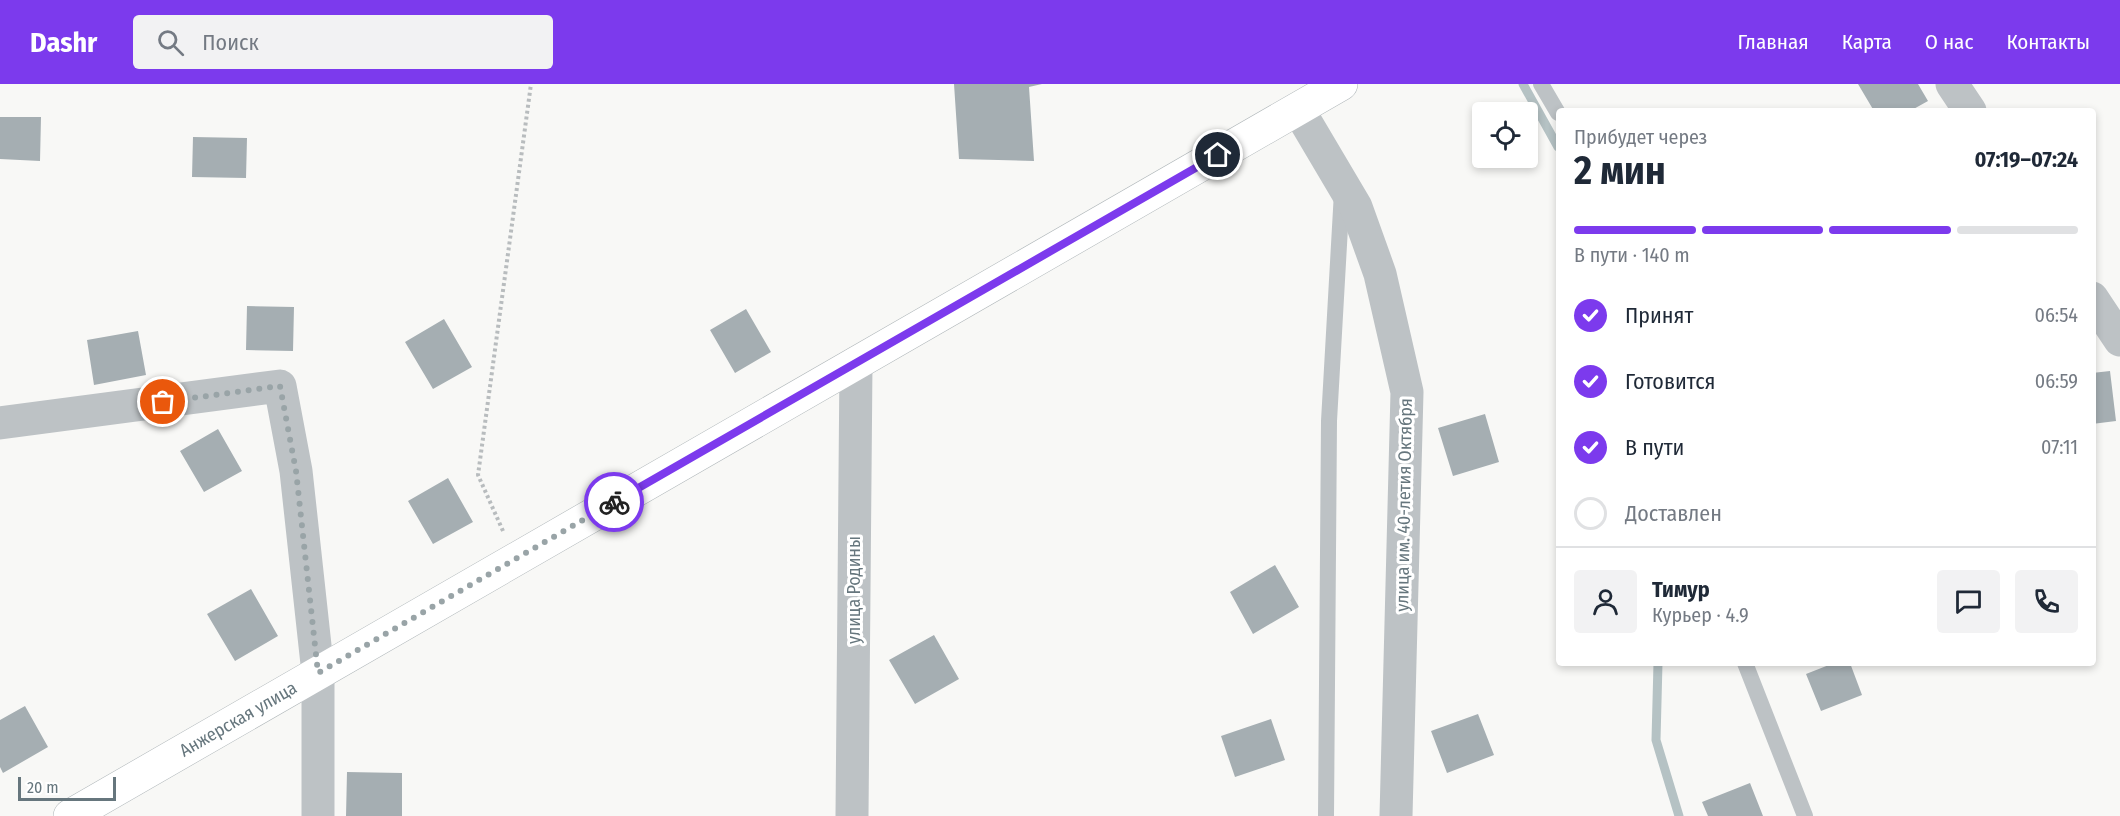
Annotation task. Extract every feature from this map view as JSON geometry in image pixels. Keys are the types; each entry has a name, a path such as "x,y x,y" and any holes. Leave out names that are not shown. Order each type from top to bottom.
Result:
{"street":[{"name":"Анжерская улица","path":"70,816 1341,84"},
{"path":"1952,84 1968,108"},
{"name":"улица им. 40-летия Октября","path":"1298,109 1356,207 1380,274 1407,392 1396,816"},
{"path":"2096,304 2120,340"},
{"name":"улица Родины","path":"852,816 856,363"},
{"path":"0,423 280,386 296,471 318,673 318,816"}],"lane":[{"path":"1541,84 1556,110"},
{"path":"1326,816 1329,421 1343,186"},
{"path":"1746,666 1805,816"}],"path":[{"path":"516,559 478,475 531,84"}],"building":[{"path":"954,84 1042,84 1029,87 1034,161 959,159"},
{"path":"1858,84 1918,84 1928,101 1915,108 1872,108"},
{"path":"0,117 41,117 40,161 0,159"},
{"path":"193,137 247,138 246,178 192,177"},
{"path":"247,306 294,307 293,351 246,350"},
{"path":"746,309 771,352 735,373 710,330"},
{"path":"444,319 472,367 433,389 405,342"},
{"path":"138,331 146,375 94,385 87,340"},
{"path":"2110,371 2116,421 2096,424 2096,373"},
{"path":"1485,414 1499,462 1453,476 1438,428"},
{"path":"218,429 242,471 204,492 180,451"},
{"path":"448,478 473,522 433,544 408,501"},
{"path":"1275,565 1299,607 1253,634 1230,592"},
{"path":"251,589 278,636 235,661 207,614"},
{"path":"934,635 959,679 915,704 889,660"},
{"path":"1826,666 1851,666 1862,695 1821,711 1806,674"},
{"path":"25,706 48,747 3,773 0,767 0,720"},
{"path":"1478,714 1494,755 1447,773 1431,731"},
{"path":"1271,719 1285,760 1235,777 1221,736"},
{"path":"347,772 402,773 402,816 346,816"},
{"path":"1750,783 1763,816 1708,816 1702,802"}],"waterway":[{"path":"1523,84 1556,143"},
{"path":"1658,666 1656,740 1679,816"}],"way so far":[{"path":"163,402 280,386 296,471 318,673 614,502"}],"route":[{"path":"614,502 1218,155"}]}
